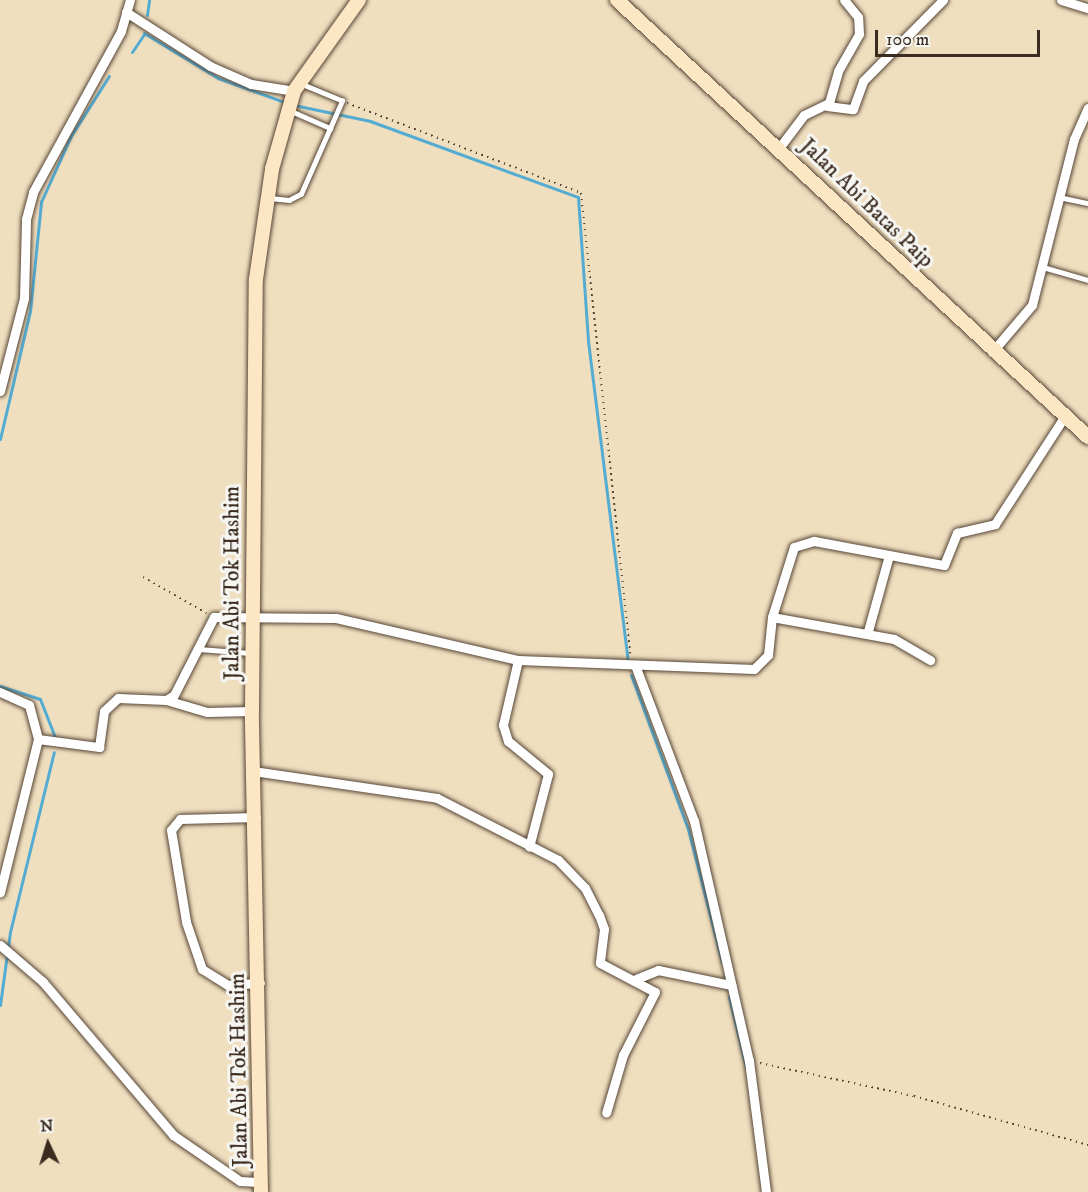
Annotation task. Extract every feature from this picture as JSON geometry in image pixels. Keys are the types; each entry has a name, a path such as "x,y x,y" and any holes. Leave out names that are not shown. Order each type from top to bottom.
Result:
{"main road":[{"name":"Jalan Abi Tok Hashim","path":"261,1187 260,983 252,711 254,325 268,197 288,110 296,87 359,0"},
{"name":"Jalan Abi Batas Paip","path":"616,0 779,148 992,352 1088,436"}],"street":[{"path":"0,391 24,298 26,219 33,192 126,12 130,0"},
{"path":"827,106 838,71 859,34 858,17 844,0"},
{"path":"779,148 804,115 827,106 853,109 863,81 943,0"},
{"path":"1061,0 1088,8"},
{"path":"126,12 210,66 251,84 296,87"},
{"path":"992,352 1028,312 1043,267 1059,197 1088,108"},
{"path":"166,700 183,683 196,649 214,617 336,618 518,660 754,669 768,655 772,617 785,562 802,543 888,559 944,565 957,533 995,524 1065,416"},
{"path":"868,632 888,559"},
{"path":"772,617 868,632 894,639 930,660"},
{"path":"518,660 503,725 508,741 548,774 529,847"},
{"path":"635,665 694,821 749,1061 766,1192"},
{"path":"0,693 29,705 38,739 0,892"},
{"path":"38,739 99,747 104,711 118,698 166,700 207,712 252,711"},
{"path":"253,771 437,798 558,860 585,888 604,929 600,963 652,987 655,997 630,1038 606,1113"},
{"path":"255,817 180,819 171,830 186,922 202,969 228,985 260,983"},
{"path":"4,947 43,982 173,1135 240,1181 261,1187"},
{"path":"636,979 658,970 731,985"}],"lane":[{"path":"268,197 289,200 300,194 342,101 296,87"},
{"path":"288,110 330,128"},
{"path":"1059,197 1088,203"},
{"path":"1043,267 1088,280"},
{"path":"196,649 253,653"}],"path":[{"path":"342,101 581,193 635,665"},
{"path":"143,577 214,617"},
{"path":"749,1061 914,1096 1088,1145"}],"waterway":[{"path":"147,15 149,0"},
{"path":"144,33 218,78 287,103"},
{"path":"132,52 144,34"},
{"path":"0,439 30,311 41,202 71,136 109,76"},
{"path":"294,105 370,121 578,197 588,341 628,662"},
{"path":"631,675 688,829 722,962"},
{"path":"0,686 40,699 55,737"},
{"path":"0,1005 10,932 54,752"},
{"path":"729,997 746,1068"}]}
